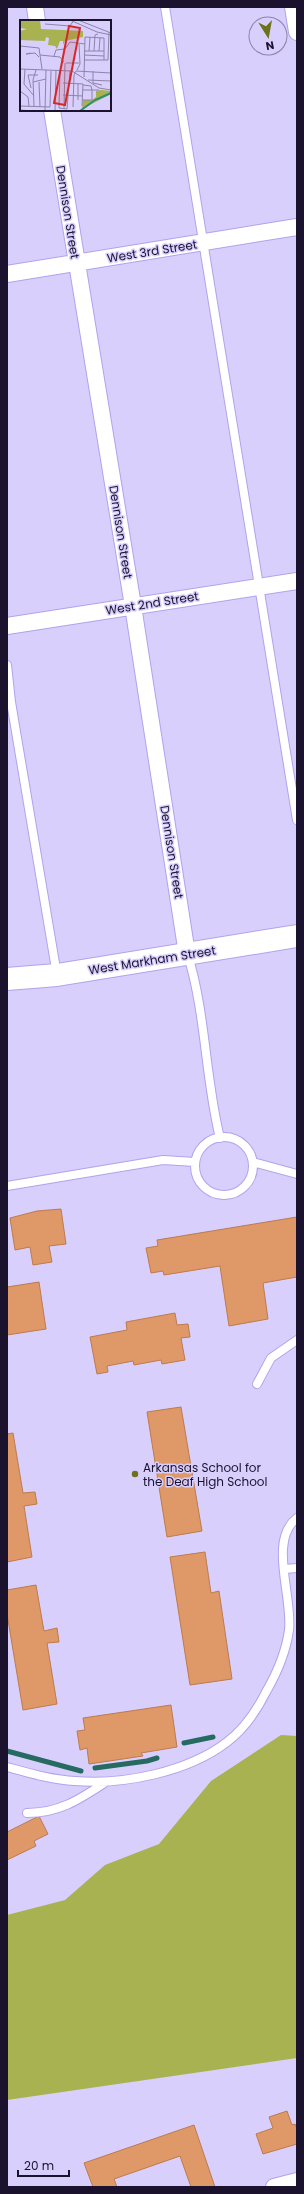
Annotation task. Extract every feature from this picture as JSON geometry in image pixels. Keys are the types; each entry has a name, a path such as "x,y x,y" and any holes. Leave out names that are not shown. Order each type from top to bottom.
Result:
{"main road":[{"name":"West Markham Street","path":"7,978 57,976 297,936"}],"street":[{"path":"35,7 37,20"},
{"path":"293,7 297,32"},
{"name":"Dennison Street","path":"52,111 188,954"},
{"name":"West 3rd Street","path":"7,274 297,227"},
{"name":"West 2nd Street","path":"7,626 297,581"},
{"path":"274,2187 297,2181"}],"lane":[{"path":"165,7 297,820"},
{"path":"7,665 11,702 57,976"},
{"path":"188,954 195,982 213,1110 220,1138"},
{"path":"220,1138 237,1140 244,1145 253,1162 250,1180 244,1187 233,1194 220,1195 205,1188 200,1182 196,1172 195,1162 204,1146 220,1138"},
{"path":"7,1186 163,1160 195,1162"},
{"path":"253,1162 297,1174"},
{"path":"257,1384 271,1358 297,1340"},
{"path":"7,1767 47,1778 74,1781 109,1780 152,1774 182,1766 207,1756 228,1742 241,1729 262,1701 275,1677 285,1649 290,1611 282,1545 288,1527 297,1518"},
{"path":"284,1570 297,1568"},
{"path":"27,1812 39,1812 74,1803 109,1780"}],"green space":[{"path":"281,1735 297,1736 297,2058 7,2100 7,1915 65,1900 105,1865 159,1844 211,1781"}],"building":[{"path":"61,1209 66,1244 49,1246 52,1262 33,1265 30,1247 15,1250 10,1218 37,1211"},
{"path":"297,1217 297,1277 263,1283 268,1319 229,1326 220,1266 164,1275 163,1271 151,1273 146,1248 158,1246 157,1240"},
{"path":"39,1282 46,1329 7,1335 7,1287"},
{"path":"175,1313 177,1325 188,1324 190,1337 181,1338 185,1360 162,1364 161,1360 134,1365 133,1361 107,1366 108,1372 97,1374 90,1337 127,1330 126,1322"},
{"path":"181,1407 202,1531 167,1537 147,1412"},
{"path":"13,1433 23,1493 35,1492 37,1504 24,1506 32,1557 7,1562 7,1434"},
{"path":"205,1552 211,1593 219,1591 232,1679 190,1685 170,1557"},
{"path":"36,1585 44,1631 57,1628 59,1642 47,1643 57,1704 23,1710 7,1614 7,1590"},
{"path":"171,1705 177,1747 141,1753 143,1756 89,1764 87,1748 80,1750 77,1731 85,1730 83,1718"},
{"path":"39,1816 48,1834 34,1841 36,1846 7,1860 7,1832"},
{"path":"287,2111 292,2125 295,2124 297,2129 297,2144 263,2154 256,2134 273,2128 269,2117"},
{"path":"194,2125 215,2187 191,2187 180,2156 114,2179 117,2187 93,2187 84,2163"}],"waterway":[{"path":"184,1743 213,1737"},
{"path":"7,1751 81,1771"},
{"path":"95,1768 147,1761 157,1758"}],"place":[{"name":"Arkansas School for the Deaf High School","path":"135,1474"}]}
